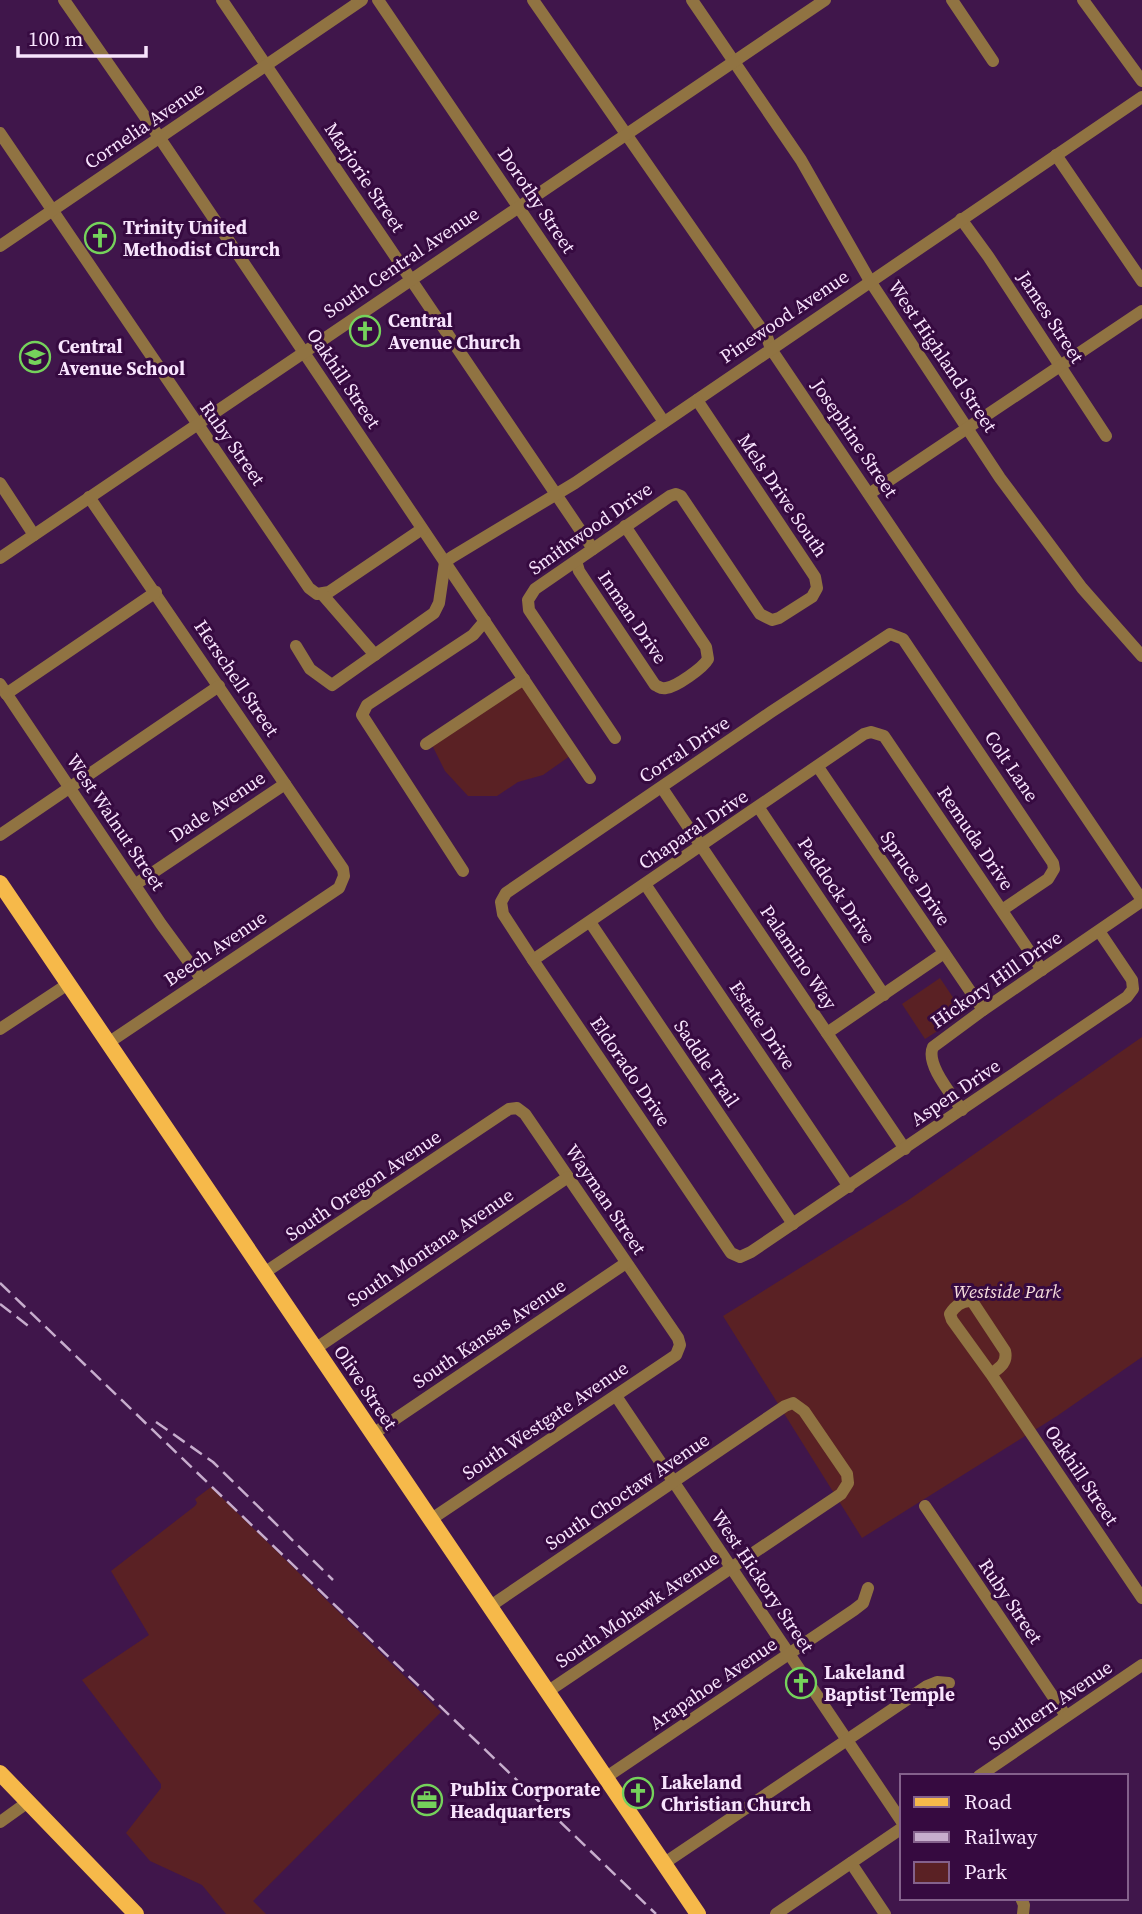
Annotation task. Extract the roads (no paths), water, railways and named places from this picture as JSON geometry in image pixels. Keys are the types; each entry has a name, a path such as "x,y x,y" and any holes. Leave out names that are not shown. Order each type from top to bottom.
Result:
{"main road":[{"name":"Olive Street","path":"0,883 698,1914"},
{"path":"0,1773 136,1914"}],"street":[{"name":"Oakhill Street","path":"64,0 590,778"},
{"name":"Marjorie Street","path":"222,0 593,549"},
{"name":"Cornelia Avenue","path":"0,246 362,0"},
{"name":"Dorothy Street","path":"378,0 664,422"},
{"name":"Josephine Street","path":"533,0 766,337 771,349 1142,900"},
{"name":"West Highland Street","path":"692,0 818,188 870,281 1000,478 1059,558 1142,656"},
{"name":"South Central Avenue","path":"0,558 825,0"},
{"path":"953,0 993,61"},
{"path":"1083,0 1142,81"},
{"name":"Pinewood Avenue","path":"445,562 556,495 1142,97"},
{"name":"Ruby Street","path":"0,133 309,589 323,594 375,655"},
{"path":"1056,155 1142,281"},
{"name":"James Street","path":"961,219 1107,436"},
{"path":"869,494 1142,311"},
{"name":"Mels Drive South","path":"676,494 681,496 760,614 772,620 779,618 815,593 815,577 697,400"},
{"path":"0,483 34,535"},
{"name":"Smithwood Drive","path":"615,738 529,610 531,593 625,526 676,494"},
{"name":"Herschell Street","path":"89,497 343,869 342,883"},
{"name":"Inman Drive","path":"576,561 579,571 655,685 664,689 670,687 702,667 708,659 706,647 625,526"},
{"path":"323,594 422,529"},
{"path":"296,646 310,669 332,685 434,613 439,603 445,562"},
{"path":"3,689 156,592"},
{"path":"463,871 362,715 367,705 473,635 485,621"},
{"name":"Corral Drive","path":"501,902 506,893 885,636 893,635"},
{"name":"Colt Lane","path":"893,635 903,639 1053,863 1054,869 1048,879 1002,910"},
{"path":"426,744 524,679"},
{"path":"0,835 219,686"},
{"name":"West Walnut Street","path":"3,689 161,924 202,980"},
{"name":"Remuda Drive","path":"875,732 884,736 1042,970"},
{"name":"Chaparal Drive","path":"533,960 864,734 875,732"},
{"name":"Spruce Drive","path":"818,767 983,1010"},
{"name":"Dade Avenue","path":"136,884 285,784"},
{"name":"Palamino Way","path":"662,788 905,1149"},
{"name":"Paddock Drive","path":"759,808 884,995"},
{"name":"Beech Avenue","path":"108,1044 339,888 342,883"},
{"name":"Estate Drive","path":"645,884 849,1187"},
{"name":"Hickory Hill Drive","path":"962,1110 932,1064 930,1052 933,1047 1142,900"},
{"name":"Eldorado Drive","path":"501,902 503,914 533,960 731,1253 737,1256"},
{"name":"Saddle Trail","path":"590,922 793,1224"},
{"name":"Aspen Drive","path":"737,1256 745,1256 849,1187 1131,994 1132,980 1099,931"},
{"path":"827,1033 944,953"},
{"path":"0,1030 68,984"},
{"name":"Wayman Street","path":"482,1127 513,1107 521,1110 678,1338 679,1349"},
{"name":"South Oregon Avenue","path":"264,1273 482,1127"},
{"name":"South Montana Avenue","path":"315,1349 568,1177"},
{"name":"South Kansas Avenue","path":"373,1434 626,1263"},
{"name":"Oakhill Street","path":"991,1374 1003,1365 1006,1360 1005,1351 972,1301 964,1301 950,1314 952,1320 1142,1598"},
{"name":"South Westgate Avenue","path":"430,1520 676,1355 679,1349"},
{"name":"West Hickory Street","path":"615,1396 900,1819"},
{"name":"South Choctaw Avenue","path":"489,1606 786,1406 793,1404 804,1411 847,1474 841,1492"},
{"name":"South Mohawk Avenue","path":"547,1692 841,1492"},
{"name":"Ruby Street","path":"925,1506 1066,1716"},
{"name":"Arapahoe Avenue","path":"605,1779 854,1611 863,1603 868,1588"},
{"name":"Southern Avenue","path":"982,1774 1142,1665"},
{"path":"663,1864 927,1686 937,1682 948,1683"},
{"path":"0,1822 28,1802"},
{"path":"776,1914 900,1829"},
{"path":"851,1863 885,1914"}],"railway":[{"path":"0,1283 656,1914"},
{"path":"0,1304 31,1328"},
{"path":"156,1422 213,1462 333,1580"}],"place":[{"name":"Trinity United Methodist Church","path":"100,238"},
{"name":"Central Avenue Church","path":"365,331"},
{"name":"Central Avenue School","path":"35,357"},
{"name":"Lakeland Baptist Temple","path":"801,1683"},
{"name":"Lakeland Christian Church","path":"638,1793"},
{"name":"Publix Corporate Headquarters","path":"427,1800"}],"park label":[{"name":"Westside Park","path":"1007,1291"}]}
